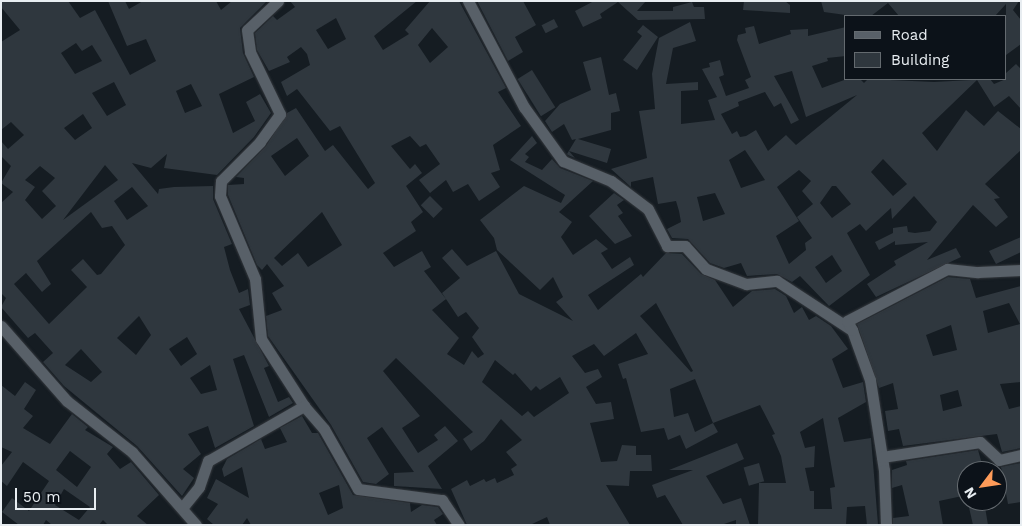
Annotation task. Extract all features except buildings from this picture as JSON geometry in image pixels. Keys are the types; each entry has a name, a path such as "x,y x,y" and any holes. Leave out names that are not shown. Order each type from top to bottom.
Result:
{"street":[{"path":"278,1 247,30 250,52 280,114 260,142 221,181 220,196 255,280 261,339 304,406 324,429 358,489 442,500 459,525"},
{"path":"468,1 524,107 563,161 611,182 648,209 667,246 684,246 706,269 746,284 777,281 852,330"},
{"path":"886,525 882,457 870,380 847,321 947,268 987,272 1021,270"},
{"path":"1,326 67,401 132,452 196,525"},
{"path":"182,508 199,487 208,461 304,406"},
{"path":"882,457 980,442 999,460 1021,455"}]}
